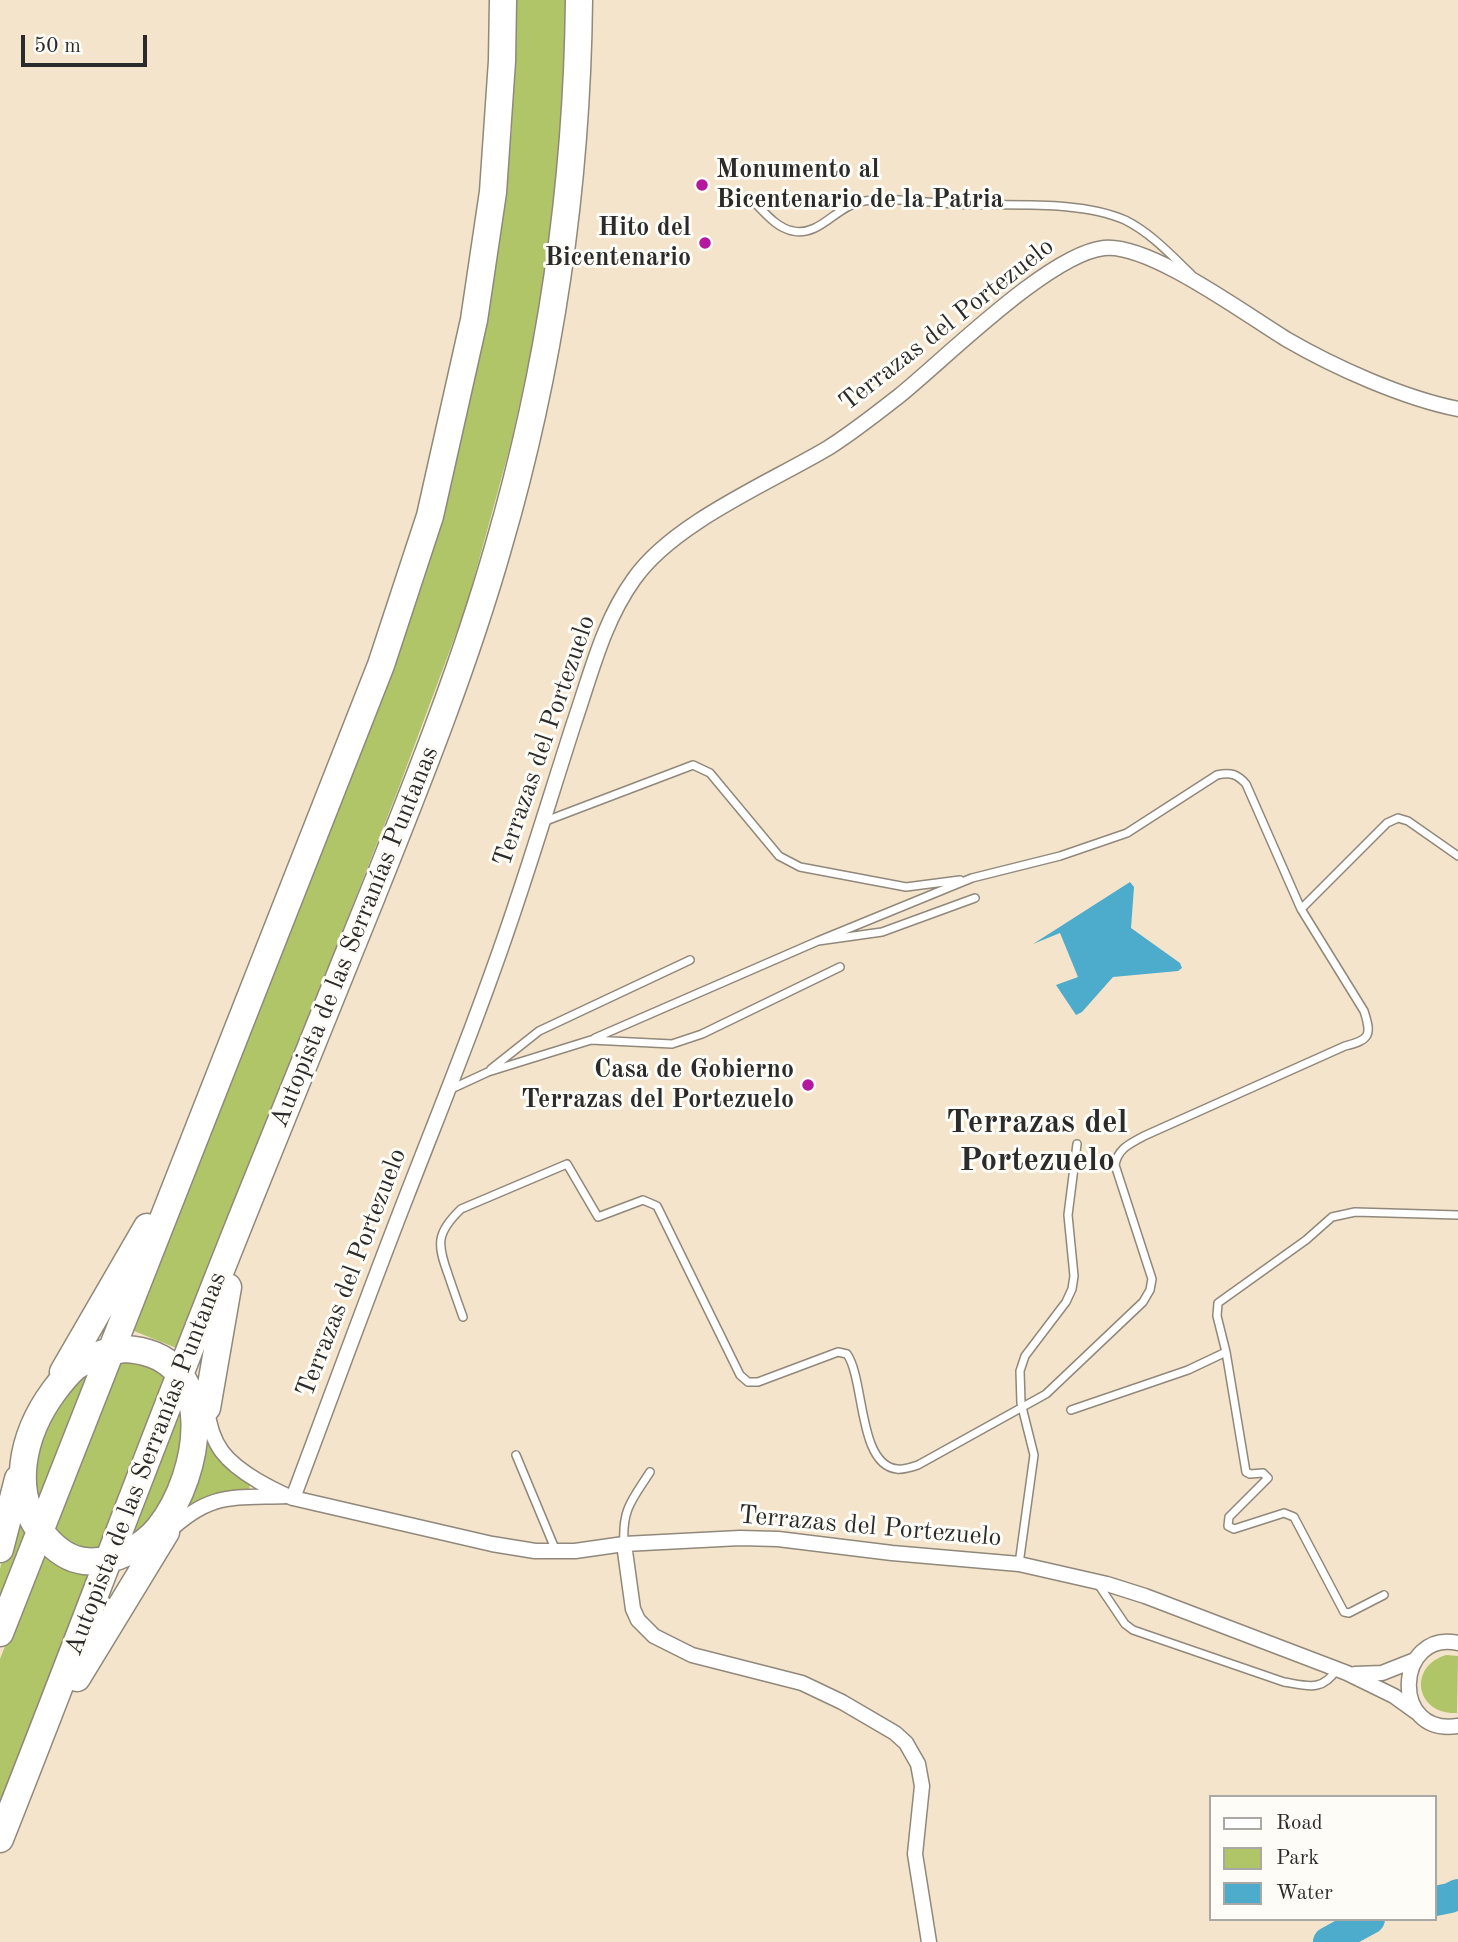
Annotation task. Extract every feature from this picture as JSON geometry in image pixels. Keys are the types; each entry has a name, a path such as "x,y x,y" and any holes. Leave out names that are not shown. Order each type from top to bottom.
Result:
{"highway":[{"path":"0,1633 381,665 430,516 463,373 489,231 500,93 503,0"},
{"name":"Autopista de las Serranías Puntanas","path":"0,1839 246,1207 438,733 499,545 541,370 560,261 576,94 579,0"},
{"path":"0,1549 26,1450 38,1416 184,1165"},
{"path":"34,1752 163,1530 184,1479 246,1207"},
{"path":"48,1399 72,1369 84,1361 112,1350 135,1349 155,1355 174,1369 201,1408"},
{"path":"26,1450 22,1487 29,1513 40,1532 59,1552 69,1558 94,1562 108,1560 163,1530"}],"street":[{"name":"Terrazas del Portezuelo","path":"290,1497 449,1090 512,915 606,628 634,579 659,550 739,498 833,445 898,397 1023,291 1077,255 1103,248 1122,248 1156,260 1336,365 1439,405 1458,409"},
{"name":"Terrazas del Portezuelo","path":"1439,405 1458,420"},
{"name":"Terrazas del Portezuelo","path":"201,1408 224,1455 239,1469 290,1497"},
{"name":"Terrazas del Portezuelo","path":"163,1530 192,1511 216,1500 234,1496 290,1497 515,1549 556,1552 596,1550 624,1544 740,1538 778,1539 892,1553 1019,1564 1095,1581 1145,1597 1342,1671 1394,1696 1429,1722 1441,1727 1458,1726"},
{"path":"624,1544 633,1609 638,1620 654,1636 691,1655 802,1683 895,1733 905,1743 918,1764 922,1786 915,1854 929,1942"},
{"name":"Terrazas del Portezuelo","path":"1342,1671 1367,1675 1382,1673 1415,1660 1438,1643 1456,1641"},
{"path":"1415,1660 1409,1674 1408,1689 1411,1703 1419,1714"}],"lane":[{"path":"755,203 778,225 794,232 810,230 857,202 1018,205 1098,211 1149,233 1208,290"},
{"path":"463,1317 439,1250 443,1229 448,1221 461,1209 567,1164 597,1217 643,1200 657,1206 740,1375 748,1382 758,1382 838,1352 847,1354 854,1364 871,1447 888,1466 897,1469 918,1465 1045,1394 1143,1303 1152,1279 1115,1165 1116,1155 1122,1148 1345,1046 1362,1042 1367,1036 1369,1026 1364,1011 1301,909 1246,784 1230,772 1217,775 1127,833 1060,856 972,878 906,887 800,867 779,856 710,773 693,765 542,822"},
{"path":"1301,909 1387,823 1398,818 1408,821 1458,856"},
{"path":"449,1090 488,1072 591,1040 818,941 972,878"},
{"path":"818,941 882,932 975,898"},
{"path":"488,1072 539,1031 690,960"},
{"path":"591,1040 672,1044 702,1034 840,967"},
{"path":"1019,1564 1034,1455 1022,1408 1020,1371 1025,1356 1072,1289 1074,1276 1068,1215 1077,1144"},
{"path":"1384,1595 1349,1614 1344,1612 1294,1517 1284,1513 1234,1529 1228,1526 1229,1517 1268,1478 1263,1474 1246,1472 1226,1352 1217,1316 1218,1303 1306,1240 1332,1217 1355,1212 1458,1215"},
{"path":"1071,1410 1188,1370 1226,1352"},
{"path":"516,1455 556,1552"},
{"path":"624,1544 623,1522 626,1509 650,1472"},
{"path":"1095,1581 1125,1624 1133,1630 1284,1682 1322,1685 1342,1671"}],"green space":[{"path":"513,0 566,0 567,35 549,272 511,443 467,604 399,787 179,1349 129,1329 346,790 425,577 484,332 512,129"},
{"path":"137,1359 170,1379 101,1553 85,1553 49,1531 117,1360"},
{"path":"93,1366 38,1508 34,1473 47,1415"},
{"path":"181,1403 186,1441 160,1512 126,1543"},
{"path":"203,1430 251,1482 248,1492 218,1495 200,1502 175,1519"},
{"path":"17,1498 29,1531 0,1606 0,1569"},
{"path":"43,1548 95,1570 0,1810 0,1659"},
{"path":"1446,1655 1458,1656 1457,1713 1443,1712 1432,1706 1425,1699 1422,1689 1426,1669"}],"water":[{"path":"1130,882 1134,887 1131,928 1180,963 1182,968 1178,971 1113,977 1082,1012 1076,1015 1056,985 1078,977 1060,933 1033,944"}],"waterway":[{"path":"1437,1901 1458,1894"},
{"path":"1328,1942 1366,1921"}],"place":[{"name":"Monumento al Bicentenario de la Patria","path":"702,185"},
{"name":"Hito del Bicentenario","path":"705,243"},
{"name":"Casa de Gobierno Terrazas del Portezuelo","path":"808,1085"}],"district":[{"name":"Terrazas del Portezuelo","path":"1037,1142"}]}
